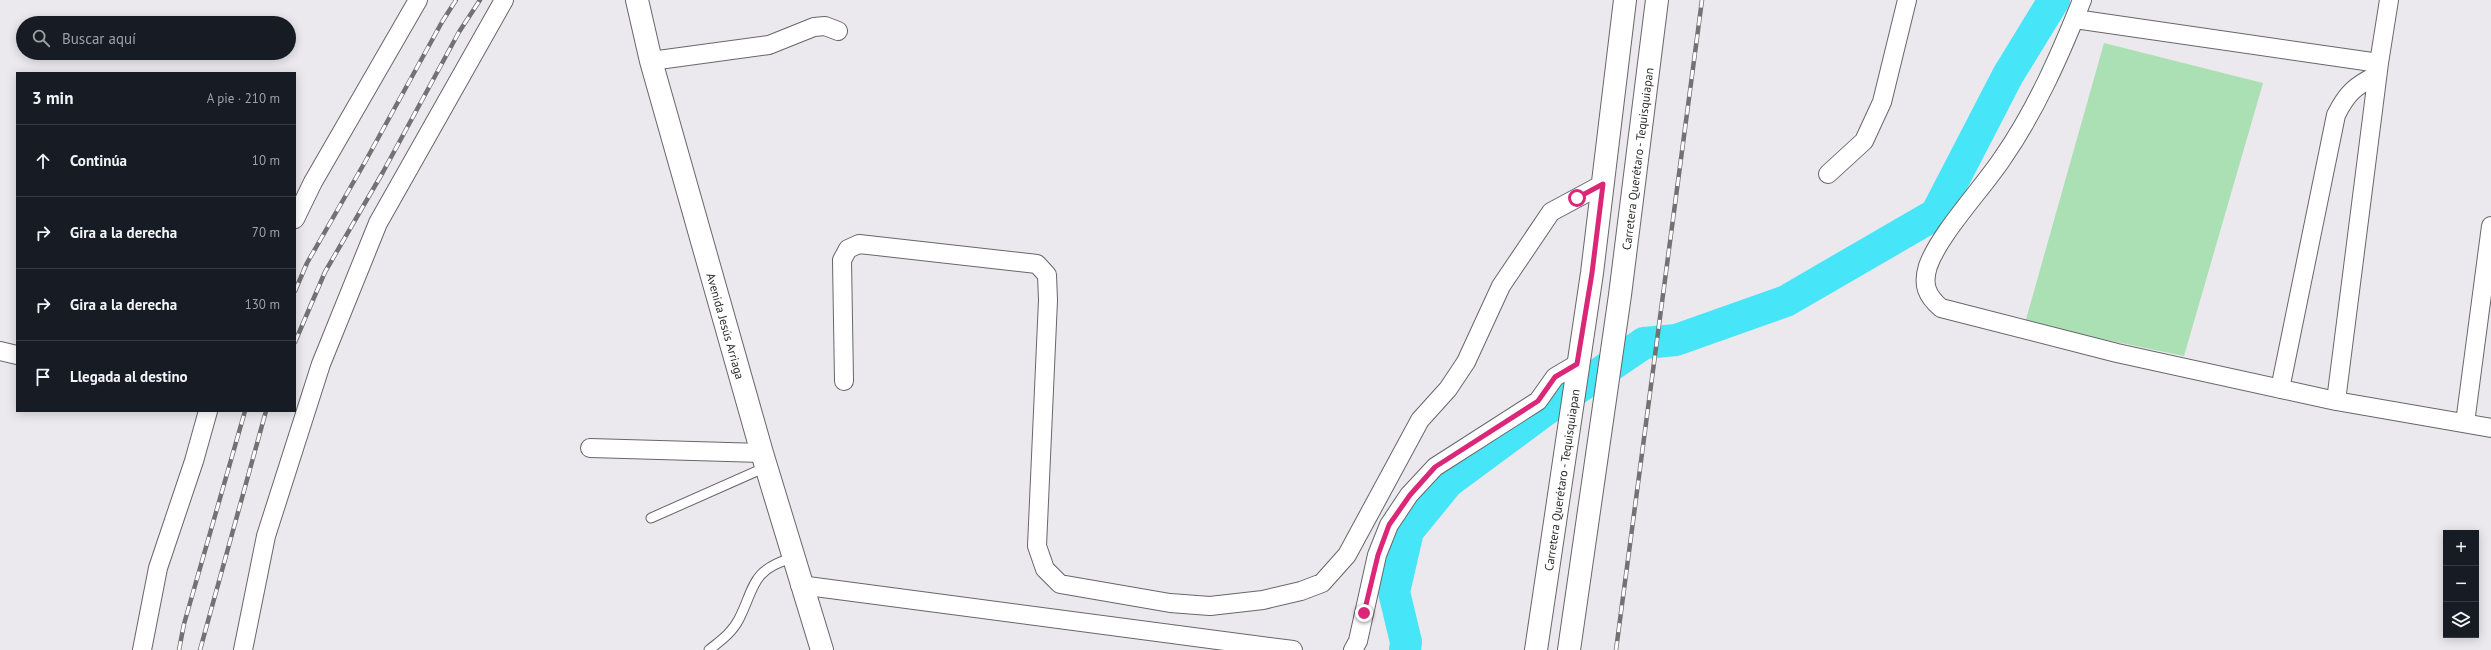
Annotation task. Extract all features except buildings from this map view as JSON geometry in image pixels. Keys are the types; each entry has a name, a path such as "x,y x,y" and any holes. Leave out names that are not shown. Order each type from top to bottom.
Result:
{"main road":[{"name":"Avenida Jesús Arriaga","path":"637,0 651,61 764,460 792,558 822,650"},
{"name":"Carretera Querétaro - Tequisquiapan","path":"1536,650 1576,368 1592,273 1625,0"},
{"name":"Carretera Querétaro - Tequisquiapan","path":"1569,650 1600,438 1657,0"}],"street":[{"path":"296,217 313,182 418,0"},
{"path":"243,650 266,536 321,364 378,223 504,0"},
{"path":"1828,174 1864,141 1882,102 1907,0"},
{"path":"2082,0 2075,19 2034,109 2002,160 1937,249 1928,266 1926,284 1929,298 1941,308 2117,353 2336,402 2465,422 2491,428"},
{"path":"2336,402 2378,69 2389,0"},
{"path":"2075,19 2378,69"},
{"path":"651,61 769,45 814,27 825,26 838,31"},
{"path":"2280,389 2336,115 2345,98 2357,85 2378,69"},
{"path":"844,381 842,260 848,248 859,244 1037,264 1047,276 1048,300 1037,546 1045,569 1060,584 1170,603 1210,606 1263,600 1301,591 1322,583 1347,555 1420,420 1448,389 1466,362 1501,286 1551,212 1603,184"},
{"path":"2465,422 2491,226"},
{"path":"0,351 16,355"},
{"path":"1353,650 1358,641 1378,555 1389,525 1410,495 1435,467 1538,401 1555,377 1576,368"},
{"path":"142,650 158,568 194,461 208,412"},
{"path":"590,448 764,460"},
{"path":"800,584 1216,645 1293,650"}],"lane":[{"path":"651,518 764,460"},
{"path":"709,650 727,636 739,620 750,589 760,573 782,561 792,558"}],"green space":[{"path":"2104,43 2263,83 2184,356 2025,323"}],"waterway":[{"path":"1405,650 1406,642 1394,592 1408,531 1448,482 1544,411 1644,343 1676,340 1786,301 1936,214 2008,75 2054,0"}],"railway":[{"path":"296,289 307,263 365,162 442,22 456,0"},
{"path":"296,340 325,272 383,172 459,32 480,0"},
{"path":"1616,650 1702,0"},
{"path":"179,650 184,624 245,412"},
{"path":"200,650 266,412"}],"route":[{"path":"1364,613 1378,555 1389,525 1410,495 1435,467 1538,401 1555,377 1577,364 1592,273 1603,184 1577,198"}]}
